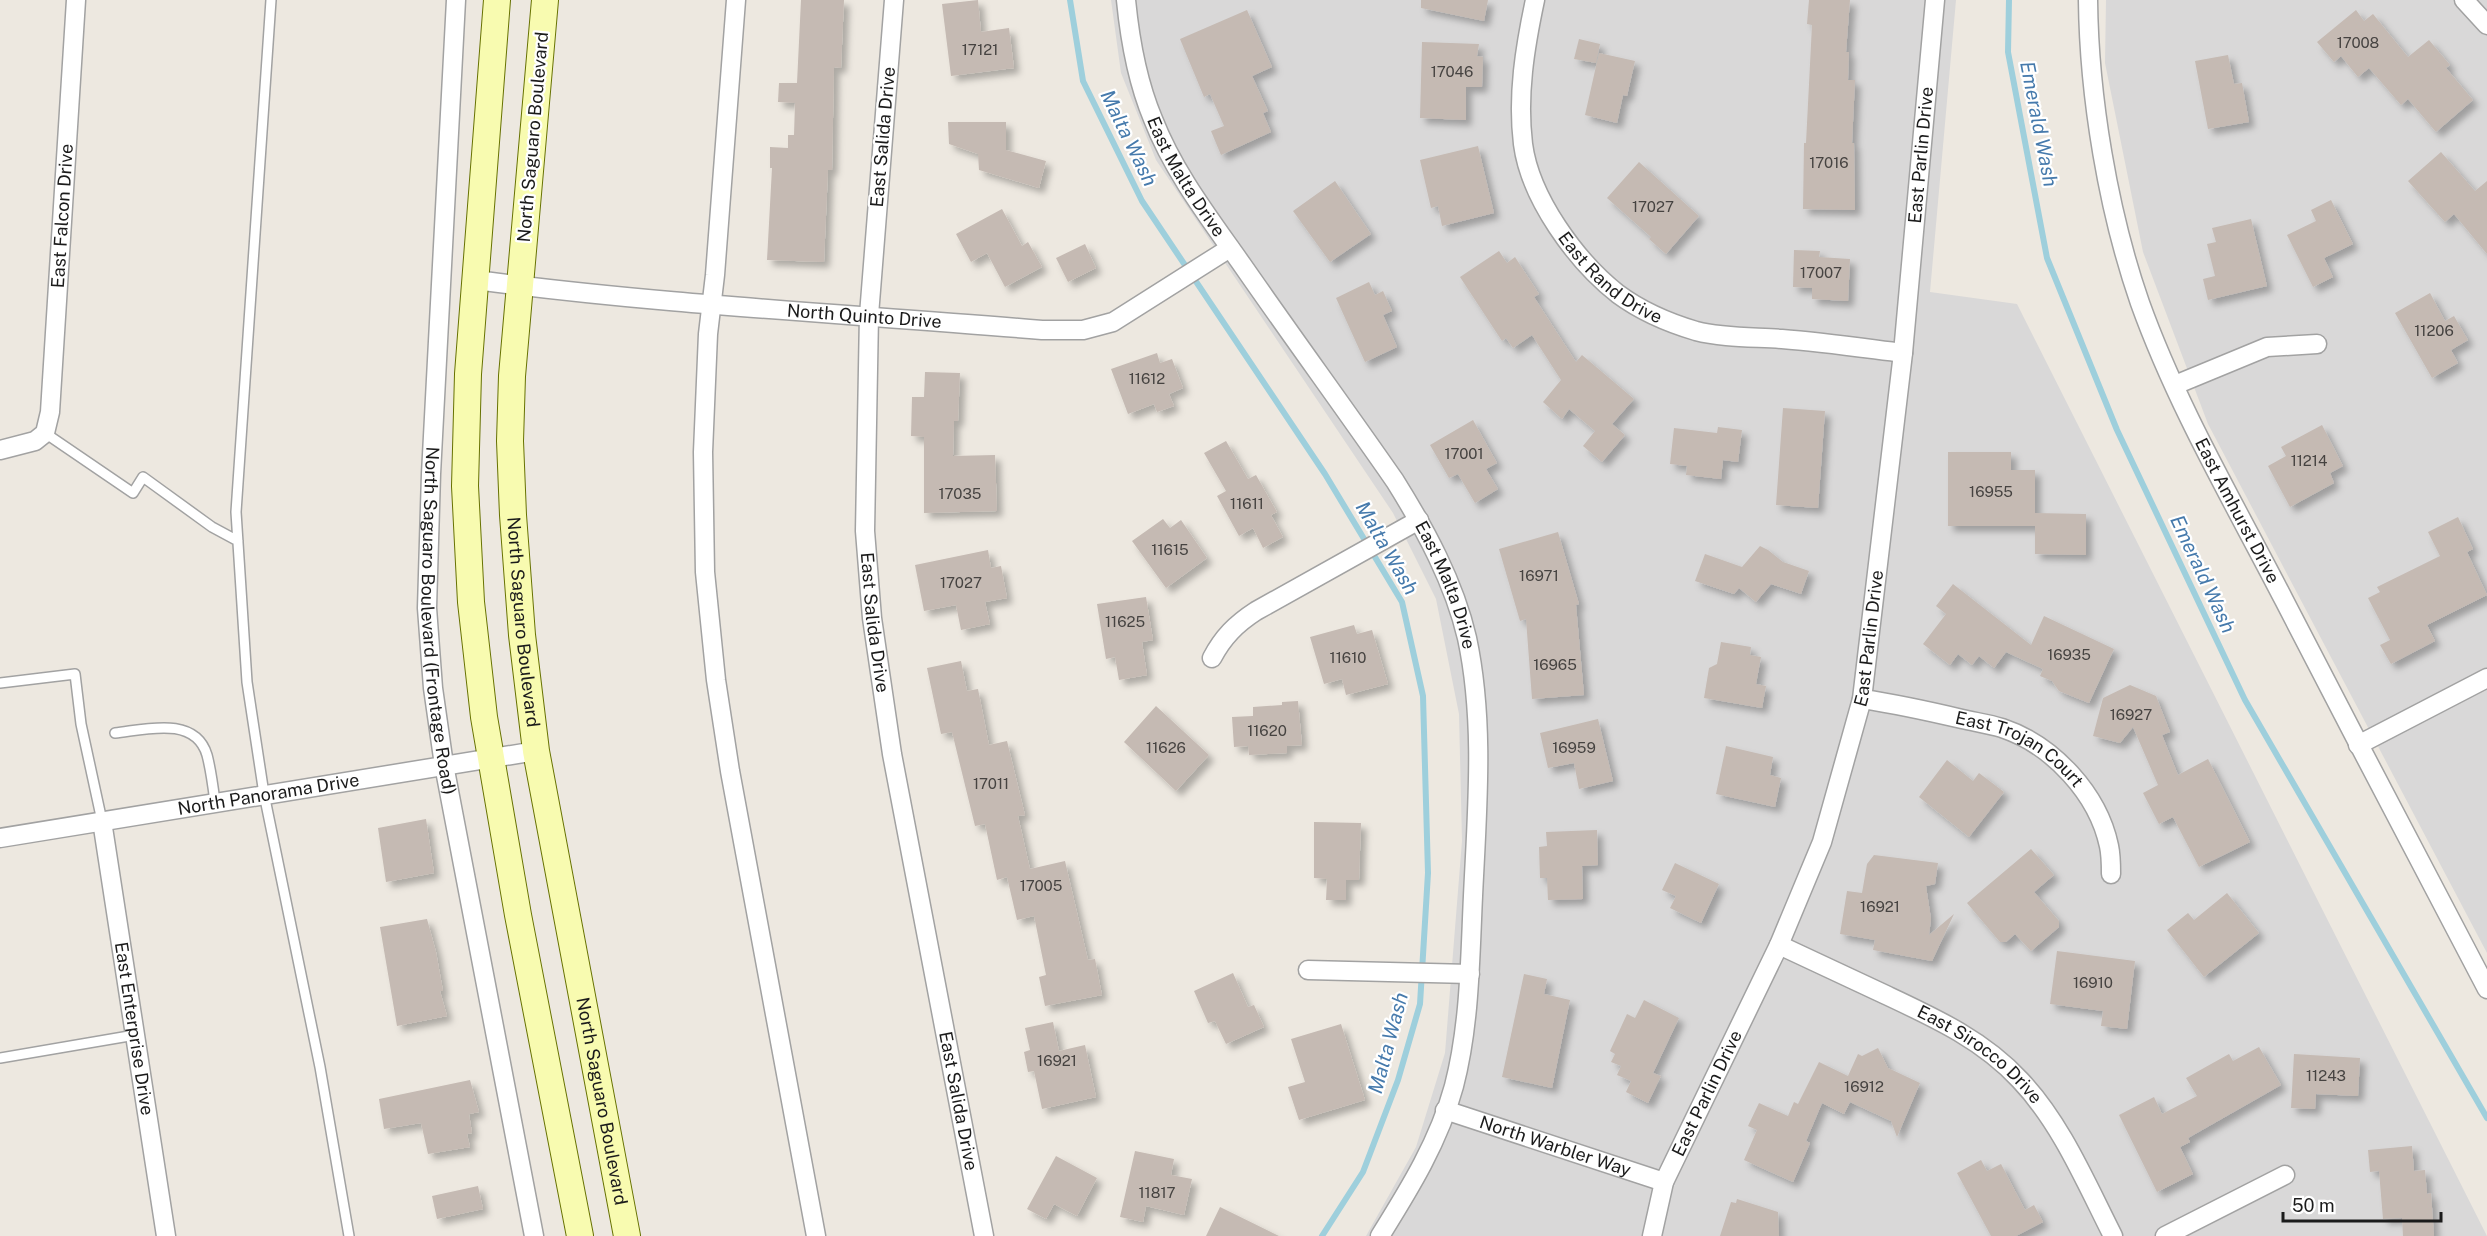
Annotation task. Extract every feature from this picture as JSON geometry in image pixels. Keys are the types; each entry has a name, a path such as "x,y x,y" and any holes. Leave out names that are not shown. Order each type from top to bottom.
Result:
{"main road":[{"path":"497,0 468,375 465,486 471,602 483,717 518,915 580,1236"},
{"name":"North Saguaro Boulevard","path":"545,0 512,376 510,441 512,504 522,635 536,751 627,1236"}],"street":[{"name":"East Falcon Drive","path":"45,433 50,412 76,0"},
{"name":"North Saguaro Boulevard (Frontage Road)","path":"456,0 430,474 427,608 444,765 534,1236"},
{"path":"736,0 708,334 703,452 705,572 716,680 730,771 816,1236"},
{"name":"East Salida Drive","path":"894,0 869,315 865,531 872,618 892,754 984,1236"},
{"name":"East Malta Drive","path":"1126,0 1130,41 1152,118 1168,153 1230,248 1377,455 1419,520 1451,588 1467,637 1475,691 1478,746 1466,1028 1454,1086 1435,1138 1417,1177 1380,1236"},
{"name":"East Rand Drive","path":"1535,0 1523,68 1521,110 1523,146 1536,188 1560,231 1586,263 1619,294 1654,315 1698,331 1904,353"},
{"name":"East Parlin Drive","path":"1652,1236 1664,1182 1779,945 1822,842 1862,699 1904,353 1935,0"},
{"name":"East Amhurst Drive","path":"2088,0 2093,89 2109,185 2124,250 2140,302 2175,385 2358,745 2487,989"},
{"path":"2464,0 2487,25"},
{"name":"North Quinto Drive","path":"476,280 711,304 1042,330 1083,330 1113,322 1230,248"},
{"path":"2175,385 2267,347 2317,344"},
{"path":"0,450 35,441 45,433"},
{"path":"1212,658 1233,627 1256,610 1419,520"},
{"path":"2358,745 2487,678"},
{"name":"East Trojan Court","path":"1862,699 2002,728 2025,738 2046,752 2086,792 2101,821 2109,846 2111,874"},
{"name":"North Panorama Drive","path":"0,838 536,751"},
{"name":"East Enterprise Drive","path":"102,821 166,1236"},
{"name":"East Sirocco Drive","path":"1779,945 1970,1036 1995,1057 2021,1080 2044,1110 2113,1236"},
{"path":"1308,970 1470,974"},
{"name":"North Warbler Way","path":"1445,1110 1664,1182"},
{"path":"2165,1236 2285,1175"}],"lane":[{"path":"271,0 236,512 247,682 264,794 324,1090 349,1236"},
{"path":"45,433 133,493 144,477 212,527 238,541"},
{"path":"0,683 75,674 81,724 102,821"},
{"path":"115,733 167,727 181,728 191,735 206,752 215,802"},
{"path":"0,1058 135,1035"}],"shaded area":[{"path":"1111,0 1956,0 1930,292 2017,304 2487,1236 1366,1236 1416,1147 1445,1053 1462,841 1459,714 1436,599 1393,513 1156,160 1121,73"},
{"path":"2106,0 2487,0 2487,953 2208,424 2143,252 2105,63"}],"building":[{"path":"801,0 844,0 841,68 834,67 832,170 828,170 824,262 767,260 772,168 770,168 770,147 788,148 788,135 794,135 795,103 778,102 779,83 797,83"},
{"path":"978,0 981,32 1009,28 1014,68 951,76 942,4"},
{"path":"1421,0 1488,0 1484,21 1421,8"},
{"path":"1809,0 1850,0 1846,52 1849,52 1848,80 1855,80 1852,143 1854,143 1855,210 1803,209 1804,143 1806,143 1812,25 1807,24"},
{"path":"1247,10 1272,67 1252,76 1268,111 1263,113 1271,132 1221,155 1211,131 1224,126 1210,94 1204,97 1180,39"},
{"path":"2356,10 2364,21 2373,14 2408,57 2429,40 2450,65 2446,68 2473,100 2436,132 2408,99 2401,105 2369,68 2358,77 2341,56 2334,62 2317,42"},
{"path":"1579,39 1600,44 1596,63 1574,59"},
{"path":"1422,42 1479,44 1477,56 1483,57 1482,87 1466,87 1466,120 1420,118"},
{"path":"1599,53 1635,61 1627,96 1623,95 1617,123 1585,115"},
{"path":"2228,55 2234,84 2242,83 2249,122 2208,129 2195,61"},
{"path":"948,122 1006,122 1006,150 1046,161 1039,188 979,170 978,154 949,144"},
{"path":"1478,146 1494,213 1442,226 1438,206 1431,208 1420,160"},
{"path":"2441,152 2475,191 2487,181 2487,254 2454,214 2445,222 2408,181"},
{"path":"1639,162 1699,216 1666,254 1649,239 1651,237 1607,198"},
{"path":"1335,181 1371,234 1330,262 1293,211"},
{"path":"2331,200 2353,244 2324,258 2333,277 2313,287 2287,235 2316,221 2311,210"},
{"path":"1002,209 1022,246 1028,242 1042,267 1005,287 987,253 971,262 956,234"},
{"path":"2251,219 2267,286 2208,300 2203,279 2215,276 2207,244 2216,242 2212,228"},
{"path":"1085,244 1096,268 1068,282 1056,258"},
{"path":"1794,250 1820,251 1819,257 1850,259 1848,301 1812,299 1812,288 1793,287"},
{"path":"1499,251 1507,263 1515,257 1539,294 1534,297 1576,362 1582,355 1634,399 1612,424 1625,435 1602,462 1583,446 1595,431 1569,409 1562,419 1543,402 1561,380 1532,335 1513,348 1506,338 1502,341 1460,277"},
{"path":"1369,282 1375,295 1383,291 1392,311 1383,315 1397,347 1365,362 1336,298"},
{"path":"2430,293 2445,321 2454,316 2468,340 2451,350 2458,363 2432,378 2395,313"},
{"path":"1157,353 1160,363 1172,359 1183,388 1169,394 1174,406 1157,412 1154,404 1128,414 1111,369"},
{"path":"925,372 960,373 958,421 954,421 953,456 995,455 997,511 924,513 924,437 911,436 912,397 924,397"},
{"path":"1783,408 1825,411 1818,508 1776,505"},
{"path":"1473,420 1497,463 1486,469 1498,489 1475,503 1458,474 1449,478 1430,445"},
{"path":"2322,425 2343,466 2330,473 2334,483 2290,507 2268,466 2286,456 2281,447"},
{"path":"1718,427 1742,430 1738,462 1723,460 1721,479 1686,475 1687,466 1670,464 1674,428 1717,433"},
{"path":"1226,441 1248,479 1256,475 1277,512 1271,515 1283,537 1263,548 1253,528 1239,536 1217,496 1226,491 1204,453"},
{"path":"1948,452 2011,452 2011,470 2035,470 2035,526 1948,526"},
{"path":"2035,513 2086,514 2086,555 2035,554"},
{"path":"2458,517 2473,549 2467,552 2487,595 2427,625 2435,641 2391,664 2380,645 2390,640 2368,598 2380,592 2377,587 2440,556 2428,532"},
{"path":"1163,519 1170,528 1181,520 1207,558 1166,588 1132,541"},
{"path":"1558,532 1579,604 1576,605 1584,695 1532,699 1526,619 1520,621 1499,549"},
{"path":"1760,546 1783,562 1809,571 1801,594 1771,584 1756,602 1739,588 1734,594 1695,581 1705,554 1742,567"},
{"path":"988,550 991,568 1001,566 1007,598 985,602 990,624 961,630 956,605 924,611 915,565"},
{"path":"1953,584 2031,645 2044,616 2114,649 2089,703 2059,691 2052,681 2040,676 2043,669 2006,652 1994,668 1979,656 1972,665 1958,654 1950,665 1923,644 1946,614 1936,606"},
{"path":"1146,597 1153,640 1142,642 1147,675 1119,680 1115,657 1106,659 1097,604"},
{"path":"1354,625 1357,634 1372,630 1388,684 1346,695 1342,679 1324,684 1310,637"},
{"path":"1721,642 1751,647 1750,655 1761,657 1756,684 1766,686 1762,708 1704,698 1709,668 1717,664"},
{"path":"961,661 967,691 978,689 989,745 1007,741 1025,815 1018,816 1030,869 1065,861 1088,960 1095,959 1102,995 1045,1006 1039,977 1046,975 1034,916 1017,920 1007,877 997,880 985,824 975,826 952,732 941,734 927,668"},
{"path":"2130,685 2156,696 2170,732 2162,735 2178,775 2208,759 2250,842 2199,867 2173,817 2159,824 2143,793 2158,785 2133,727 2120,743 2093,736 2103,698"},
{"path":"1298,701 1302,745 1287,746 1287,753 1249,755 1248,746 1234,747 1232,717 1253,716 1253,707 1282,705 1282,702"},
{"path":"1156,706 1209,755 1176,791 1124,742"},
{"path":"1598,719 1613,781 1579,789 1574,763 1548,768 1540,733"},
{"path":"1726,746 1773,757 1770,775 1781,778 1775,807 1716,794"},
{"path":"1947,760 1973,781 1979,773 2004,792 1969,837 1919,797"},
{"path":"426,819 434,873 386,882 378,828"},
{"path":"1314,822 1361,823 1359,880 1346,880 1346,900 1326,900 1327,879 1314,878"},
{"path":"1597,830 1598,865 1582,866 1583,899 1548,900 1547,878 1540,878 1539,847 1547,846 1546,832"},
{"path":"2031,849 2054,875 2034,892 2059,921 2059,927 2031,951 2015,934 2006,942 2000,942 1967,903"},
{"path":"1874,855 1938,863 1935,884 1926,886 1931,919 1929,935 1954,914 1932,961 1873,950 1875,940 1840,934 1847,891 1862,893 1867,864"},
{"path":"1675,863 1719,884 1701,923 1670,908 1676,896 1662,890"},
{"path":"2227,893 2259,933 2204,977 2167,930 2188,913 2194,920"},
{"path":"427,919 436,952 443,991 440,991 447,1016 397,1026 380,927"},
{"path":"2057,951 2135,961 2127,1029 2101,1026 2103,1011 2050,1004"},
{"path":"1233,973 1248,1007 1254,1005 1264,1027 1226,1044 1215,1021 1208,1023 1194,991"},
{"path":"1524,974 1547,979 1544,994 1570,1000 1552,1088 1502,1077"},
{"path":"1644,1000 1679,1018 1653,1073 1661,1076 1648,1103 1626,1092 1631,1081 1617,1075 1621,1066 1611,1062 1615,1054 1610,1051 1627,1014 1635,1018"},
{"path":"1053,1022 1059,1051 1085,1045 1096,1097 1042,1109 1034,1071 1028,1072 1024,1052 1030,1050 1025,1028"},
{"path":"1341,1024 1365,1100 1299,1120 1288,1087 1305,1082 1291,1039"},
{"path":"2259,1047 2281,1085 2188,1138 2190,1142 2180,1147 2193,1174 2157,1192 2119,1115 2154,1097 2162,1114 2197,1096 2186,1078 2229,1054 2233,1061"},
{"path":"1878,1048 1888,1068 1920,1083 1897,1137 1891,1121 1850,1102 1844,1114 1822,1103 1806,1141 1810,1143 1793,1182 1744,1160 1757,1130 1748,1126 1759,1103 1788,1116 1794,1102 1798,1104 1819,1062 1848,1076 1858,1054 1862,1056"},
{"path":"2294,1054 2360,1058 2358,1096 2316,1094 2315,1109 2291,1108"},
{"path":"470,1080 479,1112 469,1114 472,1133 467,1134 470,1147 428,1154 421,1123 384,1129 379,1099"},
{"path":"2412,1146 2414,1171 2425,1170 2427,1194 2431,1193 2434,1236 2403,1236 2402,1218 2383,1219 2379,1171 2370,1172 2368,1150"},
{"path":"1135,1151 1174,1159 1171,1175 1192,1179 1184,1215 1146,1206 1143,1222 1120,1217"},
{"path":"1056,1156 1097,1178 1077,1216 1054,1204 1046,1219 1027,1209"},
{"path":"1981,1160 1987,1171 2001,1164 2025,1210 2034,1205 2043,1222 2016,1236 1991,1236 1957,1173"},
{"path":"478,1186 483,1209 437,1219 432,1196"},
{"path":"1737,1199 1778,1212 1779,1236 1720,1236 1731,1202 1736,1203"},
{"path":"1220,1207 1279,1236 1206,1236"}],"waterway":[{"name":"Malta Wash","path":"1070,0 1083,81 1142,201 1325,474 1402,602 1423,696 1428,873 1420,1004 1398,1080 1363,1172 1322,1236"},
{"name":"Emerald Wash","path":"2009,0 2008,52 2047,258 2117,430 2245,700 2487,1118"}]}
